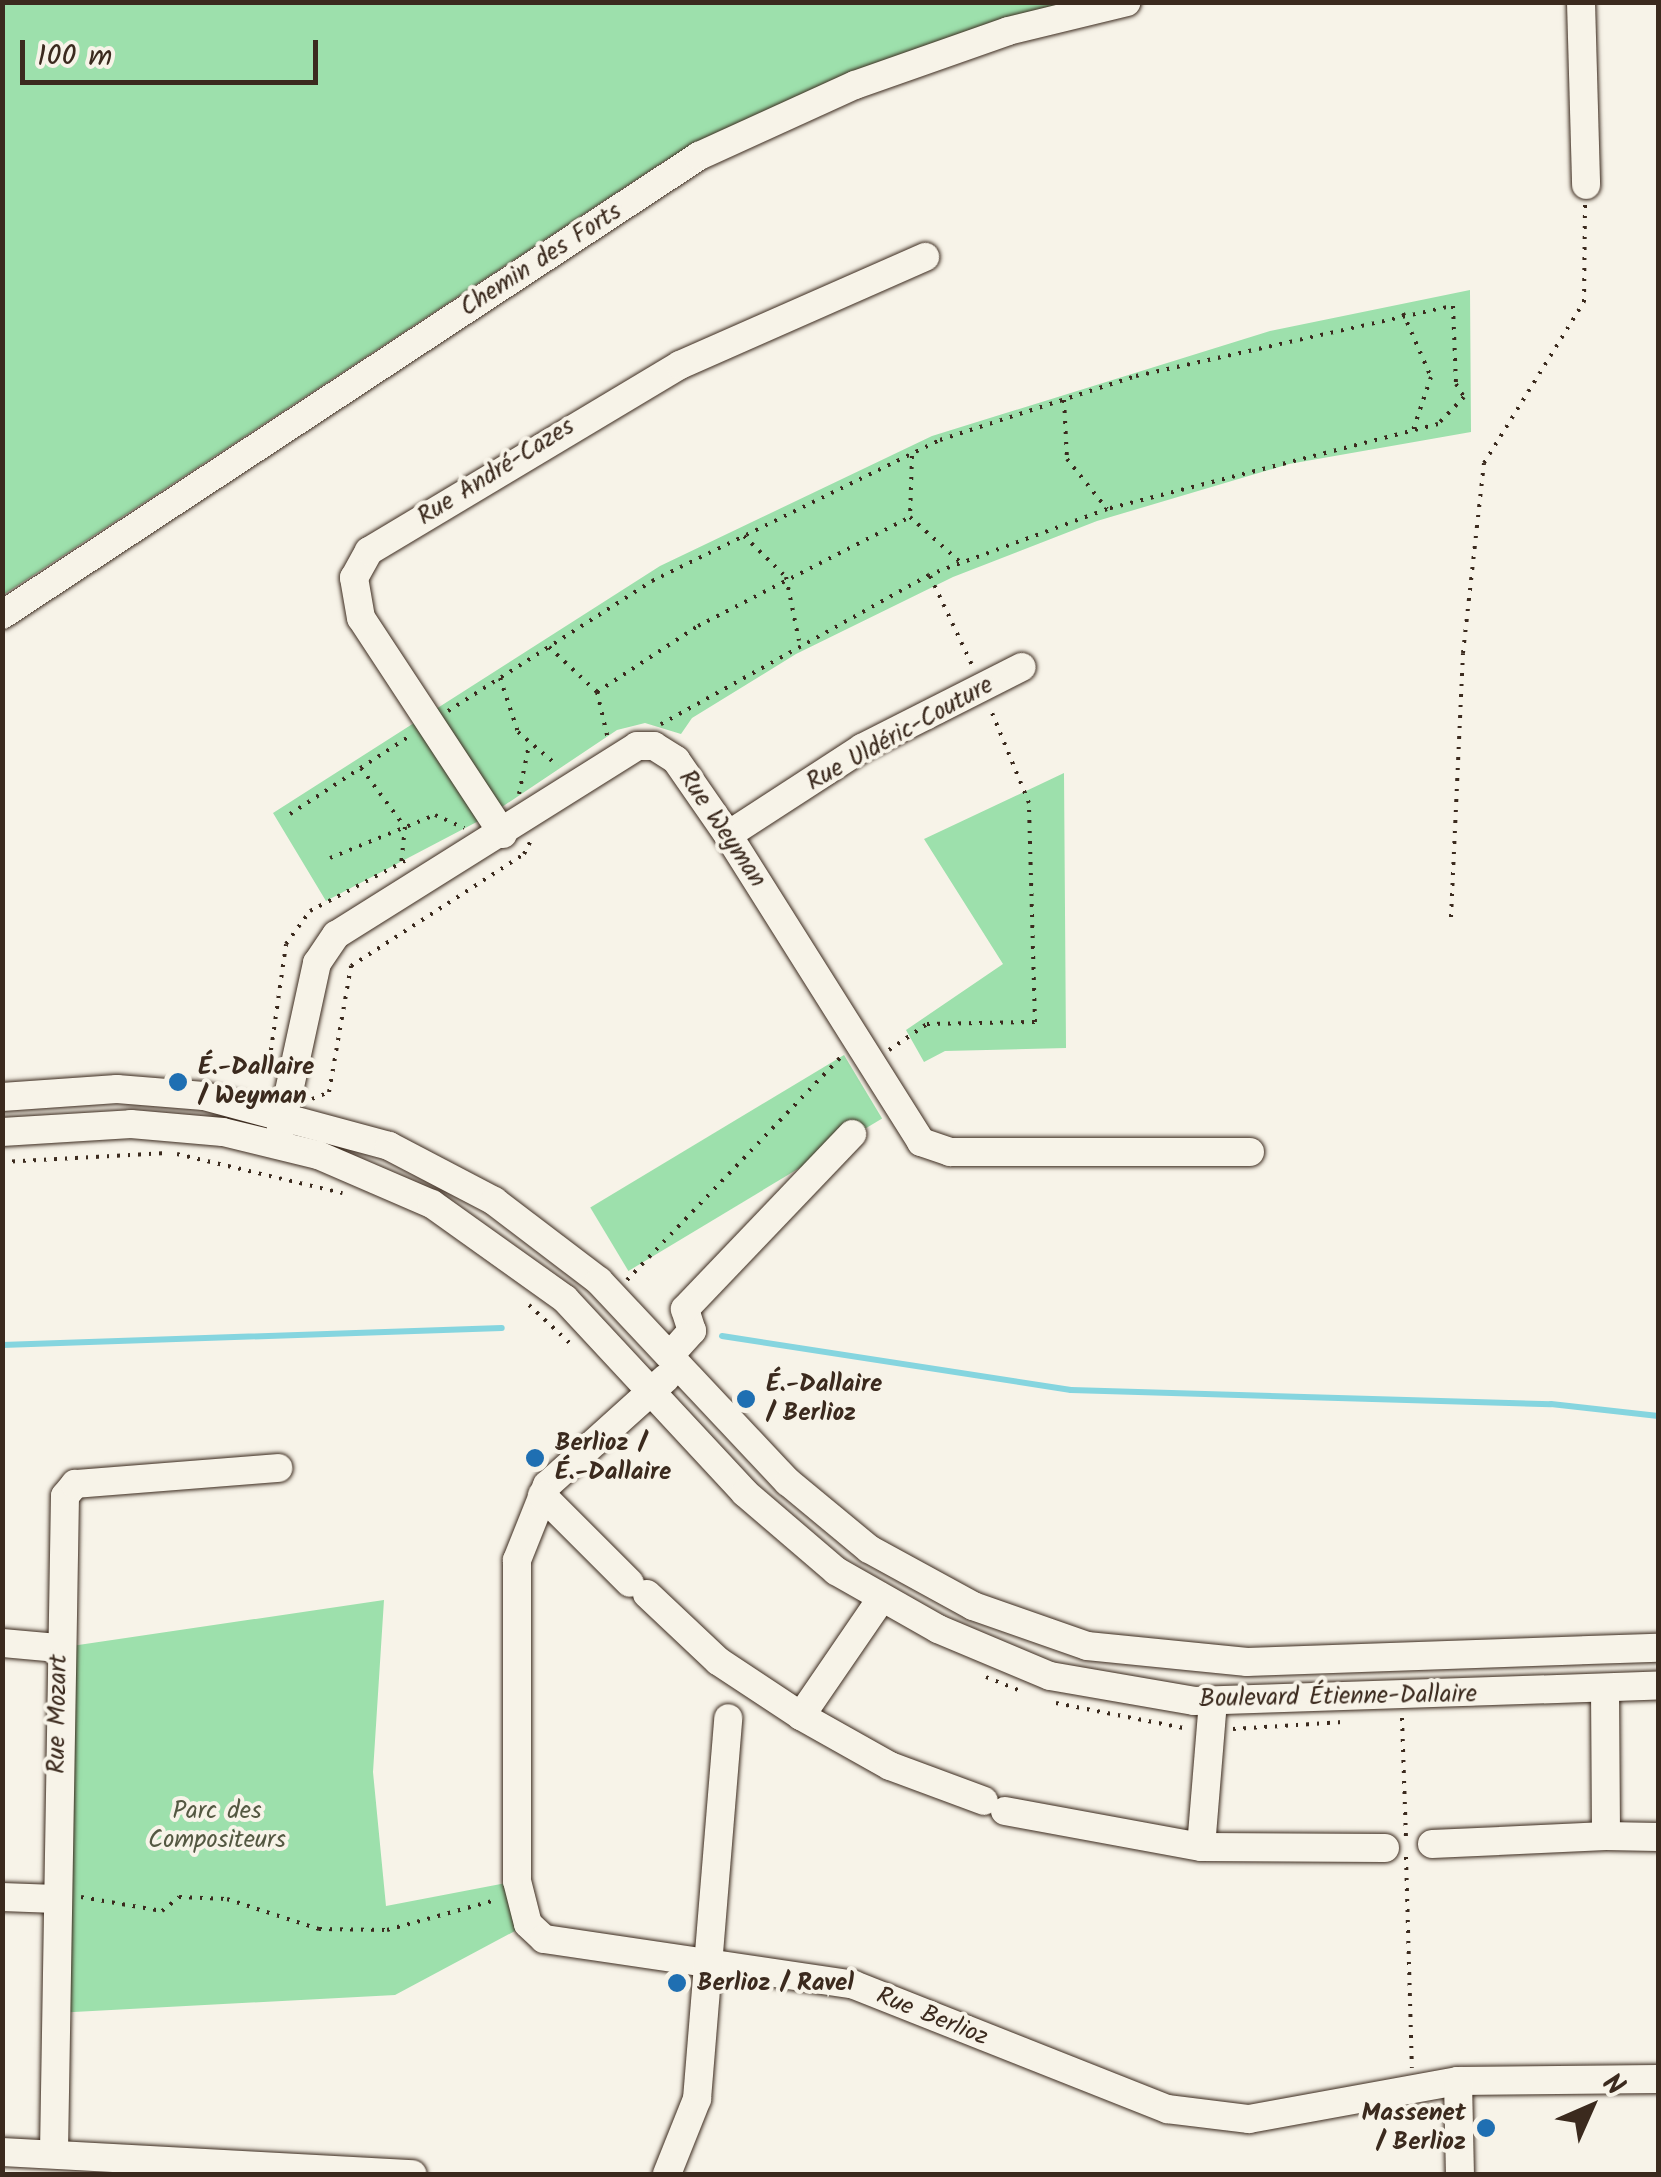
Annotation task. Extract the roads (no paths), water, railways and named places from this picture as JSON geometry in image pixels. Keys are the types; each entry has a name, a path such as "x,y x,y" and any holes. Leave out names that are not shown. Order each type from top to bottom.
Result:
{"street":[{"name":"Chemin des Forts","path":"2,615 699,156 855,85 1008,30 1127,2"},
{"path":"1581,2 1586,186"},
{"name":"Rue André-Cazes","path":"503,834 360,618 354,578 369,552 680,365 925,258"},
{"name":"Rue Uldéric-Couture","path":"728,835 862,748 1022,667"},
{"name":"Rue Weyman","path":"278,1144 324,949 637,746 654,746 676,760 728,835 867,1051 920,1142 950,1152 1250,1152"},
{"name":"Boulevard Étienne-Dallaire","path":"2,1097 151,1090 285,1112 389,1146 494,1201 613,1294 788,1482 869,1549 973,1606 1087,1646 1246,1662 1658,1648"},
{"name":"Boulevard Étienne-Dallaire","path":"2,1132 156,1124 278,1144 378,1179 481,1232 565,1299 653,1389 744,1493 881,1599 1050,1676 1213,1702 1658,1686"},
{"path":"677,1359 692,1331 685,1310 852,1134"},
{"name":"Rue Berlioz","path":"677,1359 653,1389 542,1495 517,1560 518,1894 544,1939 854,1985 1167,2109 1249,2119 1413,2092 1458,2080 1658,2079"},
{"name":"Rue Mozart","path":"54,2152 58,1648 65,1496 75,1484 278,1468"},
{"path":"542,1495 718,1661 801,1716 890,1766 994,1806 1201,1847 1385,1848"},
{"path":"801,1716 881,1599"},
{"path":"2,1643 58,1648"},
{"path":"1605,1689 1606,1836"},
{"path":"1201,1847 1213,1702"},
{"path":"667,2174 698,2099 728,1718"},
{"path":"1432,1844 1658,1837"},
{"path":"2,1897 56,1898"},
{"path":"1458,2080 1460,2174"},
{"path":"2,2152 412,2174"}],"waterway":[{"path":"2,1345 502,1328"},
{"path":"722,1336 1071,1390 1551,1404 1658,1416"}],"place":[{"name":"É.-Dallaire / Weyman","path":"178,1082"},
{"name":"É.-Dallaire / Berlioz","path":"746,1399"},
{"name":"Berlioz / É.-Dallaire","path":"535,1458"},
{"name":"Berlioz / Ravel","path":"677,1983"},
{"name":"Massenet / Berlioz","path":"1486,2128"}],"park label":[{"name":"Parc des Compositeurs","path":"217,1826"}]}
